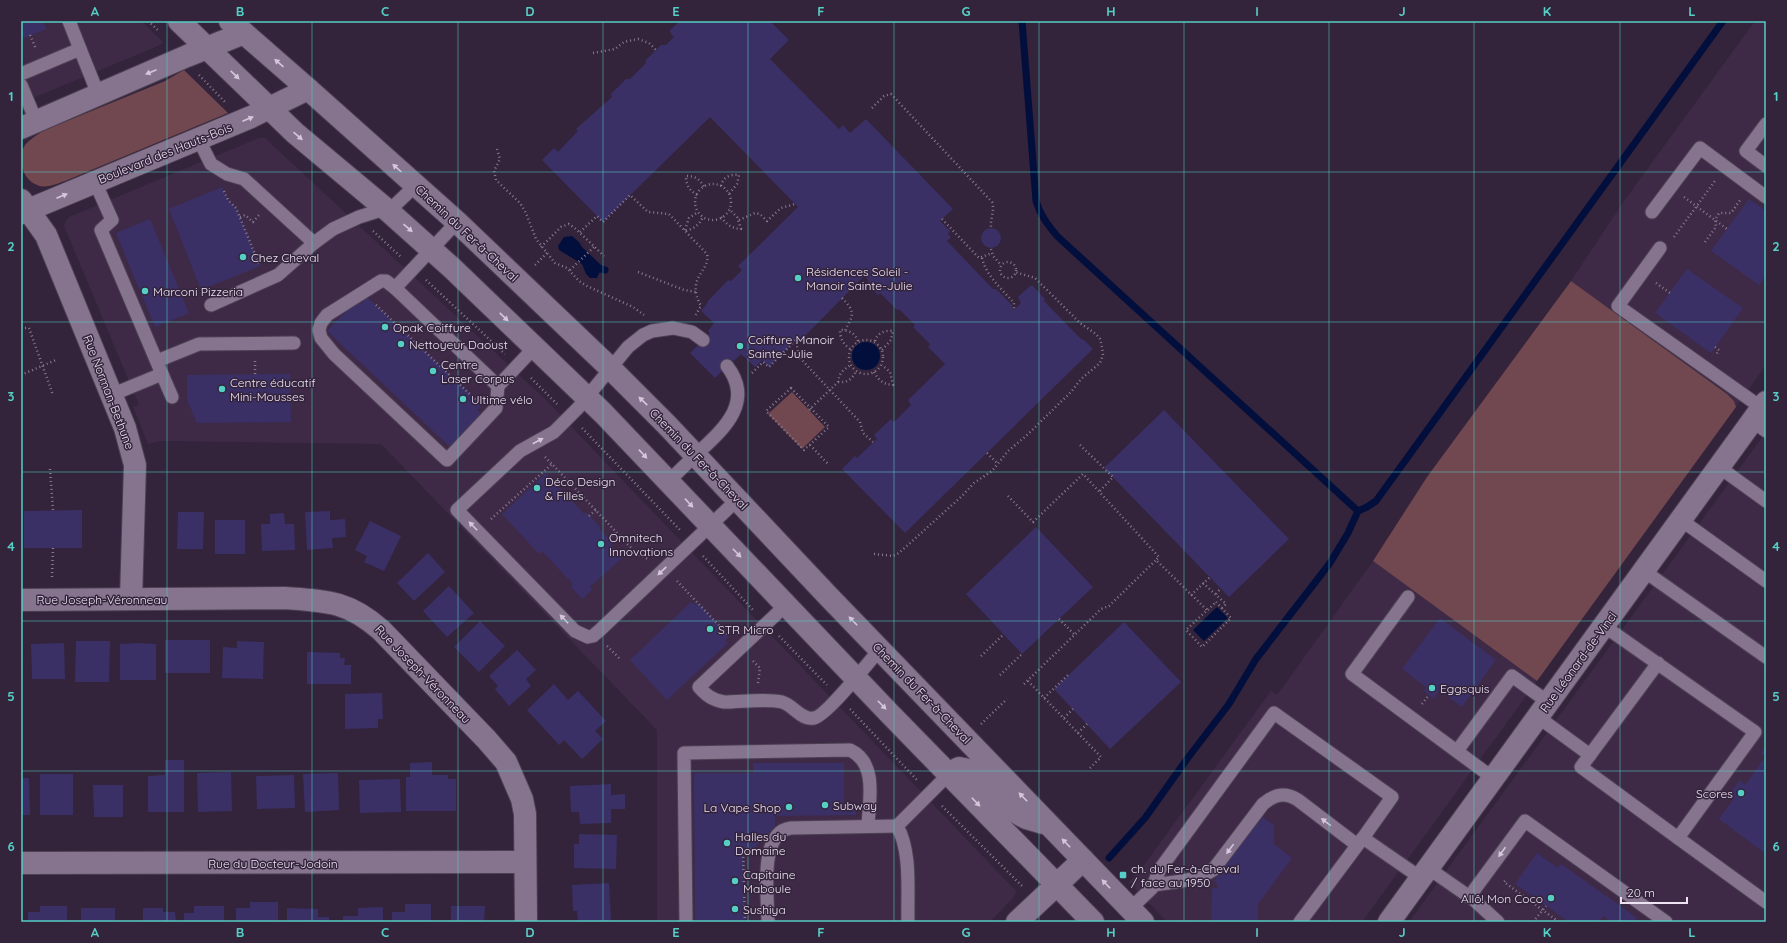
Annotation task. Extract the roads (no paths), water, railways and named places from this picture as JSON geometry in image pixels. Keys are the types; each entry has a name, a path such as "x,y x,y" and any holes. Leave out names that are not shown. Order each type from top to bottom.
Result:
{"street":[{"path":"179,21 295,133 432,249 587,397 855,677 1093,922"},
{"path":"29,124 207,48 237,27"},
{"name":"Chemin du Fer-à-Cheval","path":"237,27 457,222 610,368 696,455 880,650 1137,915"},
{"name":"Boulevard des Hauts-Bois","path":"24,208 95,182 199,140 270,109 308,89"},
{"name":"Rue Norman-Bethune","path":"24,208 46,235 128,438 135,465 131,599"},
{"name":"Rue Léonard-de-Vinci","path":"1389,922 1719,467 1762,416"},
{"name":"Rue Joseph-Véronneau","path":"21,600 285,598 323,601 349,608 361,614 385,633 506,762 522,799 525,826 526,922"},
{"path":"949,774 959,768 969,770 1017,814 1050,825"},
{"path":"1017,922 1083,860"},
{"name":"Rue du Docteur-Jodoin","path":"21,863 525,862"}],"lane":[{"path":"69,21 98,94"},
{"path":"21,74 80,49"},
{"path":"21,85 29,124"},
{"path":"1766,124 1746,151 1766,166"},
{"path":"199,140 211,164 227,174 244,179 314,243"},
{"path":"1652,212 1700,148 1766,197"},
{"path":"95,182 112,220 101,230 172,397"},
{"path":"211,305 278,275 314,243 333,229 358,217 386,209 401,201 416,186"},
{"path":"395,288 457,222"},
{"path":"1660,248 1618,306 1762,416"},
{"path":"498,386 386,281 381,281 334,309 320,323 319,330 321,338 326,345 447,460 496,408 498,386 536,347"},
{"path":"703,340 692,332 673,328 652,331 643,335 628,347 587,397 551,434 520,451 457,510 575,631 588,637 594,636 738,500"},
{"path":"156,361 199,344 294,343"},
{"path":"669,481 727,424 736,407 738,398 735,379 727,366"},
{"path":"111,395 162,374"},
{"path":"1719,467 1766,500"},
{"path":"1681,520 1766,581"},
{"path":"1644,571 1766,657"},
{"path":"1408,598 1352,674 1493,778"},
{"path":"786,605 699,687 715,701 781,702 804,716 815,718 839,698 855,677 880,650"},
{"path":"1604,626 1658,663 1761,728 1678,838"},
{"path":"1658,663 1581,767 1766,902"},
{"path":"1457,751 1512,676 1543,710 1590,755"},
{"path":"1137,915 1154,885 1160,869 1274,713 1392,798 1300,922"},
{"path":"686,922 684,753 850,750 856,753 869,770 868,826"},
{"path":"768,922 768,854 774,838 779,831 790,828 897,826 949,774"},
{"path":"1154,885 1209,874 1214,870 1264,804 1273,796 1289,795 1360,841 1469,896 1498,922"},
{"path":"1469,896 1525,821 1666,922"},
{"path":"897,826 902,835 906,851 908,922"}],"waterway":[{"path":"1022,21 1036,201 1047,224 1057,236 1358,511 1376,501 1723,21"},
{"path":"601,269 605,270"},
{"path":"1109,858 1145,818 1229,704 1256,659 1330,563 1348,533 1358,511"}],"place":[{"name":"Chez Cheval","path":"243,257"},
{"name":"Résidences Soleil - Manoir Sainte-Julie","path":"798,278"},
{"name":"Marconi Pizzeria","path":"145,291"},
{"name":"Opak Coiffure","path":"385,327"},
{"name":"Nettoyeur Daoust","path":"401,344"},
{"name":"Coiffure Manoir Sainte-Julie","path":"740,346"},
{"name":"Centre Laser Corpus","path":"433,371"},
{"name":"Centre éducatif Mini-Mousses","path":"222,389"},
{"name":"Ultime vélo","path":"463,399"},
{"name":"Déco Design & Filles","path":"537,488"},
{"name":"Omnitech Innovations","path":"601,544"},
{"name":"STR Micro","path":"710,629"},
{"name":"Eggsquis","path":"1432,688"},
{"name":"Scores","path":"1741,793"},
{"name":"Subway","path":"825,805"},
{"name":"La Vape Shop","path":"789,807"},
{"name":"Halles du Domaine","path":"727,843"},
{"name":"ch. du Fer-à-Cheval / face au 1950","path":"1123,875"},
{"name":"Capitaine Maboule","path":"735,881"},
{"name":"Allô! Mon Coco","path":"1551,898"},
{"name":"Sushiya","path":"735,909"}]}
